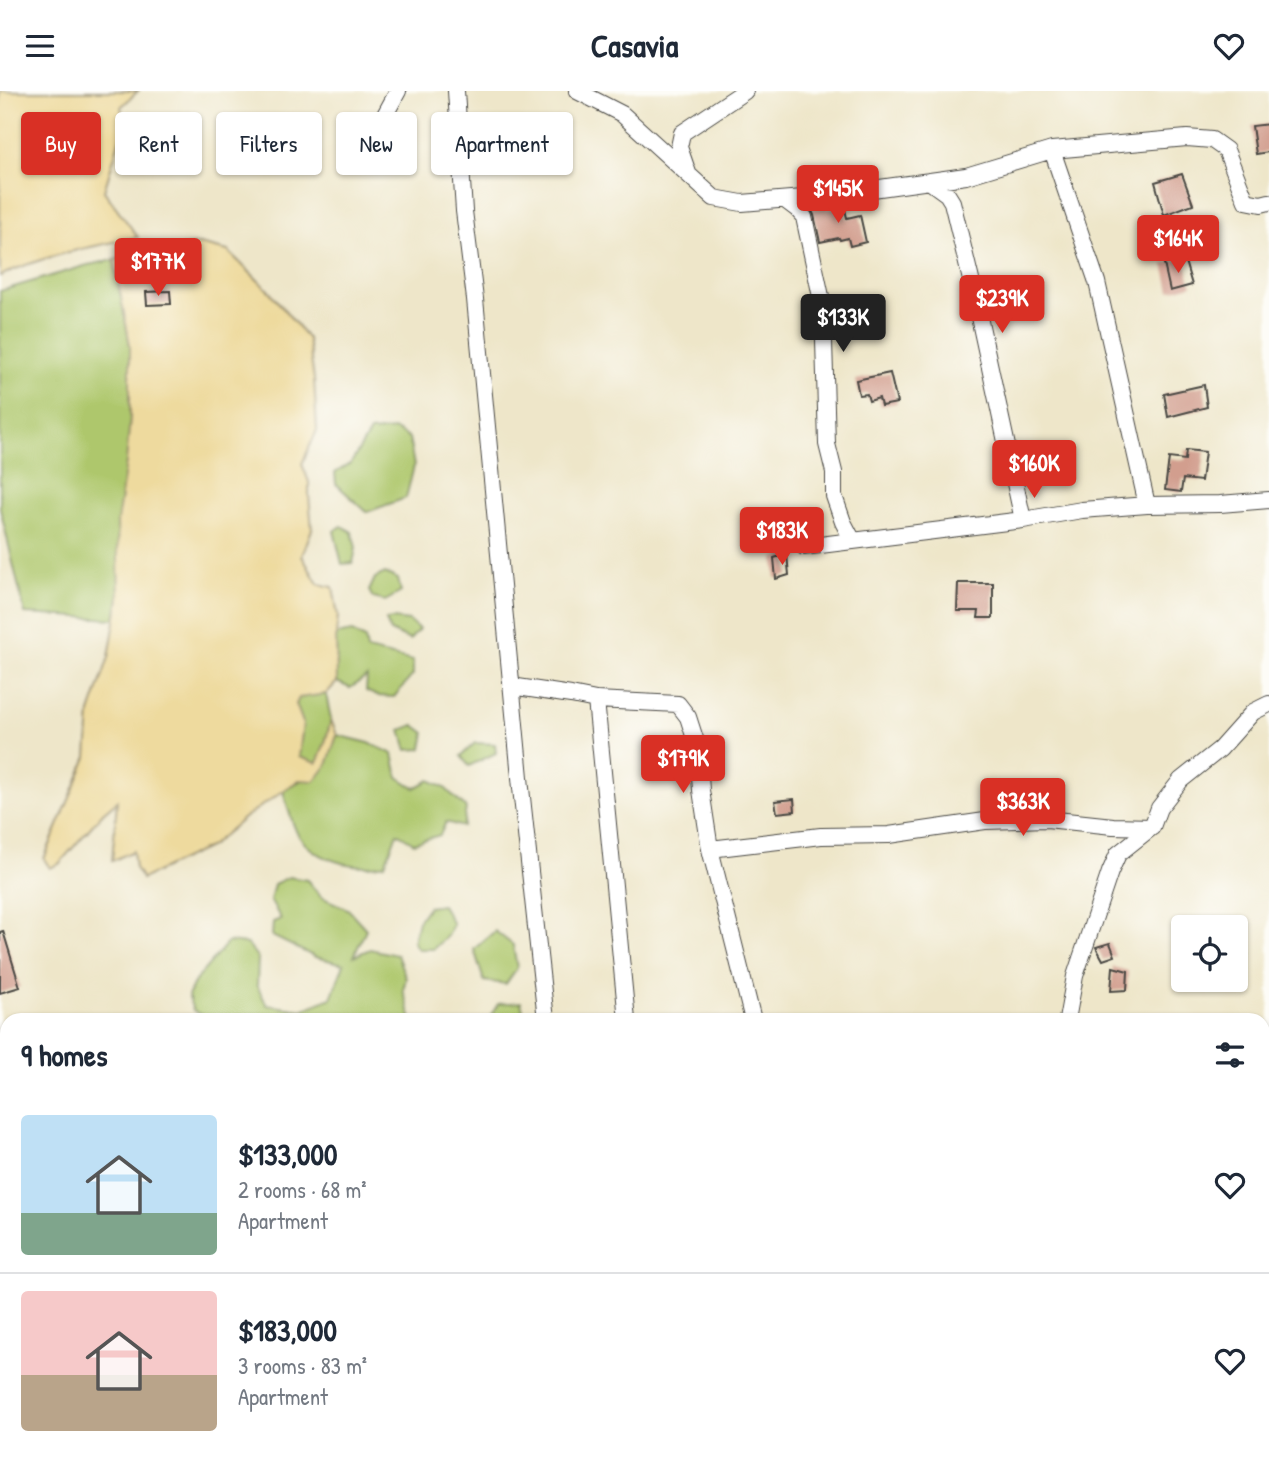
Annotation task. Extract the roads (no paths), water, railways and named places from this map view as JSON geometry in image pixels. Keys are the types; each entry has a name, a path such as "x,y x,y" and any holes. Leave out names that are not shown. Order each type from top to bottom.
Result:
{"street":[{"path":"387,112 398,91"},
{"path":"577,91 622,114 714,198 742,203 815,197 966,176 1052,150 1187,138 1212,140 1226,150 1246,201 1261,204 1269,202"},
{"path":"689,175 679,148 682,133 745,91"},
{"path":"459,95 464,211 544,1013"},
{"path":"1052,150 1097,282 1147,505"},
{"path":"952,202 958,183 966,176"},
{"path":"929,181 947,194 952,202 1023,520"},
{"path":"815,197 807,206 804,217 823,306 827,444 834,472 834,496 853,541"},
{"path":"785,200 804,217"},
{"path":"804,547 1023,520 1082,510 1269,500"},
{"path":"511,686 596,700 678,704 688,717 698,747 710,849 751,1013"},
{"path":"596,700 626,1013"},
{"path":"1068,1013 1075,976 1118,854 1152,827 1159,807 1181,780 1220,749 1253,712 1269,704"},
{"path":"710,849 816,837 889,835 985,821 1047,819 1152,827"}]}
